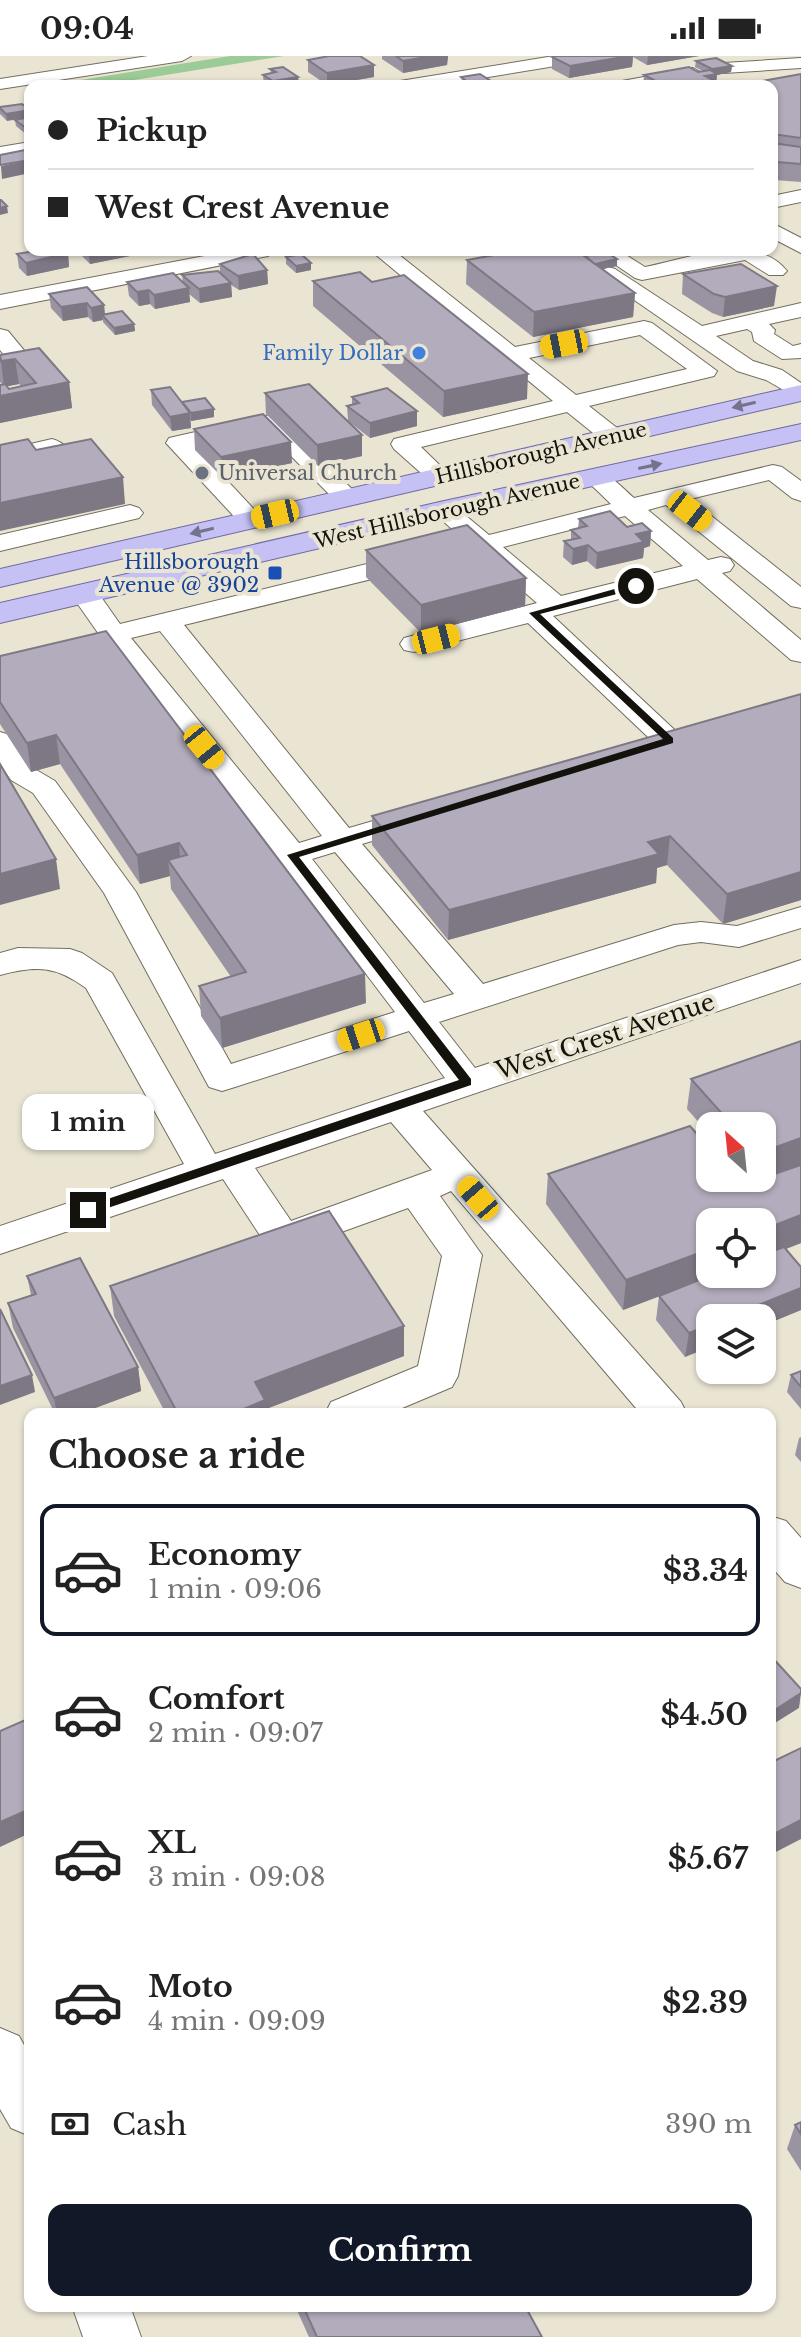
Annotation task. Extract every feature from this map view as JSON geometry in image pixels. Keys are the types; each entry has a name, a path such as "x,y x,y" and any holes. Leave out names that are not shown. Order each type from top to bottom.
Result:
{"main road":[{"name":"Hillsborough Avenue","path":"121,550 801,393"},
{"path":"444,510 449,497 459,489 664,436 687,418"},
{"path":"732,449 801,419"},
{"name":"West Hillsborough Avenue","path":"0,613 444,510 801,432"},
{"path":"97,590 161,564 392,507 426,479"},
{"path":"1,580 94,572 121,550"}],"street":[{"path":"48,56 70,73"},
{"path":"25,80 182,56"},
{"path":"421,80 495,59 586,56"},
{"path":"495,59 528,80"},
{"path":"27,63 44,77"},
{"path":"724,68 801,63"},
{"path":"656,80 703,71"},
{"path":"0,84 24,80"},
{"path":"0,153 24,149"},
{"path":"778,233 801,247"},
{"path":"0,302 237,256"},
{"path":"387,256 612,436"},
{"path":"605,263 642,274 683,258 705,256"},
{"path":"751,256 758,275 800,313"},
{"path":"605,263 647,298 745,366 774,375 801,393"},
{"path":"758,275 801,267"},
{"path":"647,298 678,292"},
{"path":"698,333 758,326 800,313"},
{"path":"758,326 762,336 796,353 774,375"},
{"path":"426,479 403,444 706,371 644,328 511,355"},
{"path":"0,336 24,365"},
{"path":"251,520 178,443 270,422 347,498"},
{"path":"0,458 52,446 69,466"},
{"path":"112,647 166,621 801,466"},
{"path":"773,472 801,493"},
{"path":"596,478 801,654"},
{"path":"671,496 801,600"},
{"path":"444,510 485,543 545,609 683,737 599,762"},
{"path":"0,543 130,513"},
{"path":"602,514 676,576"},
{"path":"84,523 121,550"},
{"path":"414,644 749,558"},
{"path":"97,590 112,647 292,855 467,1082"},
{"path":"166,621 342,840 476,998"},
{"path":"0,741 22,774 44,787 120,892 222,1079 674,935 701,932 739,937 801,917"},
{"path":"292,855 453,807"},
{"path":"0,964 18,959 70,960 100,981 174,1118 283,1239 457,1174"},
{"name":"West Crest Avenue","path":"0,1240 801,971"},
{"path":"397,1105 661,1408"},
{"path":"360,1408 437,1376 462,1255 416,1191"},
{"path":"776,1541 801,1569"},
{"path":"0,2055 24,2098"},
{"path":"103,2312 112,2337"}],"green space":[{"path":"230,56 284,56 134,80 80,80"}],"building":[{"path":"360,56 374,65 327,73 308,60"},
{"path":"396,56 431,56 403,61"},
{"path":"629,56 570,66 552,57"},
{"path":"716,58 732,66 712,69 696,61"},
{"path":"283,67 298,77 271,80 263,75 276,72 270,69"},
{"path":"689,67 698,72 710,70 717,74 705,76 713,80 654,80 644,75"},
{"path":"480,74 489,80 465,80 461,77"},
{"path":"801,74 801,138 778,135 778,80 768,80"},
{"path":"22,104 24,111 6,114 0,107"},
{"path":"778,144 801,147 801,164 778,162"},
{"path":"24,150 24,161 0,165 0,155"},
{"path":"24,253 24,256 55,256 26,263 17,254"},
{"path":"255,256 267,270 238,276 220,264"},
{"path":"303,256 311,263 296,266 286,257"},
{"path":"489,256 584,256 635,293 534,312 467,260"},
{"path":"585,256 612,256 617,259 595,264"},
{"path":"741,264 777,286 725,297 714,294 683,274"},
{"path":"218,271 231,283 199,289 182,275"},
{"path":"360,272 372,282 404,275 528,374 444,391 313,281"},
{"path":"173,273 189,288 154,295 149,290 137,292 127,282"},
{"path":"87,287 104,305 91,308 87,303 61,307 49,294"},
{"path":"122,311 134,324 114,328 102,315"},
{"path":"39,348 69,382 0,396 0,385 5,384 9,389 36,383 15,359 1,361 0,355"},
{"path":"309,384 362,435 317,445 265,393"},
{"path":"170,387 190,413 170,417 151,390"},
{"path":"387,388 417,411 370,423 347,406 359,403 352,397"},
{"path":"205,398 214,409 191,413 182,402"},
{"path":"263,414 291,442 221,457 194,429"},
{"path":"28,439 36,450 91,439 123,477 0,503 0,445"},
{"path":"610,511 627,527 642,523 651,531 636,534 644,542 597,553 588,545 573,549 564,541 580,538 571,530 587,526 579,519"},
{"path":"467,525 526,578 421,605 366,550"},
{"path":"106,631 365,974 220,1018 199,986 246,972 168,860 187,855 179,843 137,855 56,735 27,743 0,702 0,656"},
{"path":"801,694 801,872 727,894 670,836 648,842 659,854 449,910 372,816"},
{"path":"0,764 56,859 0,874"},
{"path":"801,1041 801,1138 776,1147 776,1112 720,1112 691,1079"},
{"path":"690,1126 696,1133 696,1192 776,1192 776,1173 801,1165 801,1215 776,1225 776,1208 696,1208 696,1254 626,1280 548,1174"},
{"path":"329,1211 404,1326 255,1382 265,1400 246,1408 175,1408 110,1286"},
{"path":"784,1247 801,1267 801,1288 761,1304 696,1304 696,1330 689,1333 659,1296 696,1281 696,1288 776,1288 776,1250"},
{"path":"80,1258 138,1367 54,1398 8,1303 36,1294 27,1276"},
{"path":"0,1309 32,1375 0,1386"},
{"path":"801,1371 801,1387 791,1375"},
{"path":"776,1662 801,1689 801,1693 776,1709"},
{"path":"24,1721 24,1812 0,1822 0,1731"},
{"path":"801,1748 801,1820 776,1833 776,1760"},
{"path":"306,2312 528,2312 542,2337 317,2337"}],"place":[{"name":"Family Dollar","path":"419,353"},
{"name":"Universal Church","path":"202,473"},
{"name":"Hillsborough Avenue @ 3902","path":"275,573"}],"route":[{"path":"88,1210 467,1082 292,855 670,741 534,613 636,586"}]}
